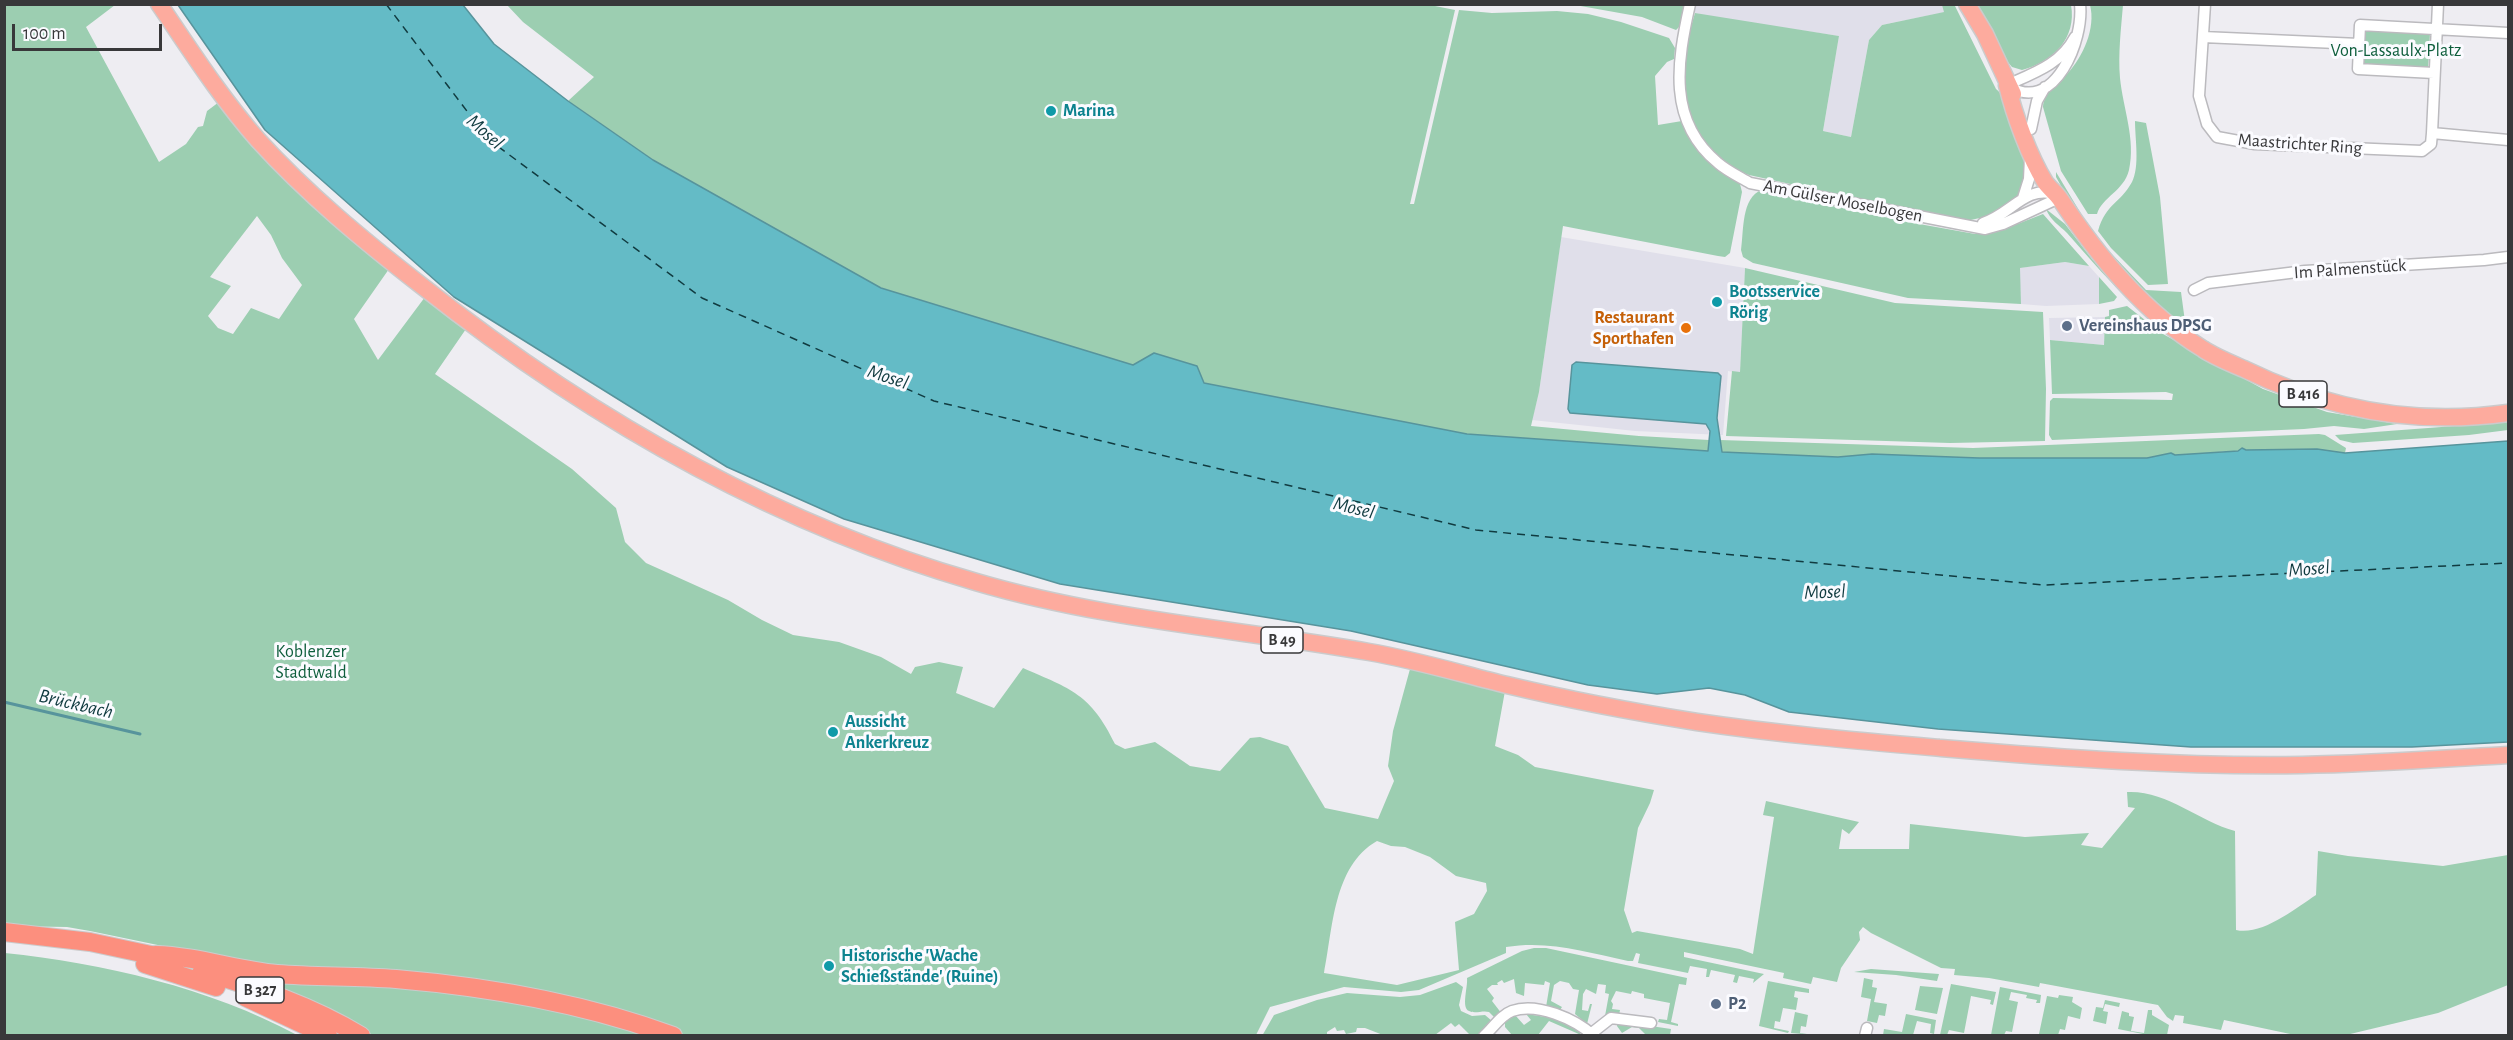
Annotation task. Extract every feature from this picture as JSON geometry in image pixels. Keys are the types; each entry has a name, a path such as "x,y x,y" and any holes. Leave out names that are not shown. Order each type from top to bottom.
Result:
{"highway":[{"name":"B 327","path":"4,932 90,942 155,955 300,1005 341,1023 361,1035"},
{"name":"B 327","path":"4,941 89,952 155,967 253,999 328,1035"},
{"path":"155,955 176,956 275,974 393,979 500,991 562,1003 673,1035"}],"main road":[{"name":"B 49","path":"159,4 254,136 301,185 402,271 529,367 642,439 733,487 847,538 972,582 1110,614 1373,653 1585,702 1700,722 1785,733 2013,754 2193,762 2298,765 2508,754"},
{"name":"B 416","path":"1967,4 1984,34 2007,85 2013,110 2054,179 2059,198 2082,234 2127,286 2203,350 2260,377 2309,396 2383,414 2410,417 2487,416 2508,413"}],"street":[{"name":"Am Gülser Moselbogen","path":"1690,4 1678,78 1685,119 1698,143 1719,164 1750,183 1985,229 2003,224 2059,198"},
{"path":"2023,198 2029,179 2030,137 2037,101 2045,87 2071,58 2080,22 2080,4"},
{"name":"Maastrichter Ring","path":"2205,4 2199,96 2207,124 2217,137 2255,144 2422,151 2431,144 2432,133"},
{"path":"2438,4 2432,133 2508,140"},
{"path":"2007,85 2055,60 2071,43 2080,22"},
{"path":"2434,73 2358,69 2360,25 2508,33"},
{"path":"2203,37 2359,44"},
{"path":"2007,85 2024,93 2035,92 2045,87"},
{"path":"2023,198 2042,191 2059,198"},
{"name":"Am Gülser Moselbogen","path":"1965,226 2000,217 2023,198"},
{"name":"Im Palmenstück","path":"2194,290 2208,283 2305,271 2484,261 2508,256"},
{"path":"1484,1035 1506,1014 1524,1009 1564,1016 1577,1022 1591,1035 1611,1018 1651,1023"}],"shaded area":[{"path":"1686,4 1942,4 1945,12 1882,25 1869,40 1851,137 1823,131 1839,36 1711,17 1685,10"},
{"path":"1561,237 1745,268 1740,373 1728,371 1723,435 1635,431 1532,420 1539,392"},
{"path":"2065,262 2089,266 2099,277 2099,304 2046,306 2021,304 2019,268"},
{"path":"2105,317 2104,345 2050,340 2049,318"}],"green space":[{"path":"1425,4 1455,10 1410,204 1414,204 1459,10 1492,13 1557,11 1588,14 1669,38 1675,48 1674,59 1667,62 1655,76 1658,125 1682,121 1698,151 1720,171 1740,184 1742,192 1730,253 1725,257 1718,256 1563,226 1539,392 1531,426 1709,440 1708,451 1467,434 1204,383 1197,366 1154,353 1133,365 881,288 653,160 568,101 594,77 523,22 507,5"},
{"name":"Koblenzer Stadtwald","path":"4,5 115,5 86,27 159,162 186,144 198,127 203,126 207,111 219,102 256,148 298,191 389,269 354,319 378,360 425,297 466,329 435,374 572,469 616,508 625,542 646,563 728,600 793,635 839,642 881,657 911,674 915,667 939,662 963,667 956,693 994,708 1023,668 1078,695 1097,714 1115,744 1125,749 1155,742 1190,766 1220,771 1250,738 1260,737 1288,746 1325,808 1378,819 1394,781 1388,766 1393,731 1410,669 1505,691 1495,746 1518,755 1535,767 1654,790 1638,828 1624,910 1632,933 1637,931 1740,949 1753,954 1774,817 1763,815 1766,801 1859,822 1849,834 1842,829 1839,849 1909,849 1910,824 2025,837 2089,833 2081,845 2102,848 2135,808 2128,807 2127,792 2155,796 2235,831 2236,930 2246,931 2278,920 2316,895 2318,851 2443,866 2508,855 2508,985 2438,1013 2346,1035 2295,1035 2224,1020 2221,1030 2183,1023 2184,1016 2175,1015 2173,1021 2158,1005 2040,983 2039,987 1989,978 1954,975 1955,969 1941,968 1863,927 1859,932 1860,940 1841,968 1837,982 1813,977 1811,984 1783,978 1784,973 1684,952 1684,957 1764,974 1753,983 1754,979 1739,976 1737,983 1733,982 1735,975 1711,970 1709,977 1706,977 1707,969 1690,966 1688,973 1638,963 1640,954 1636,953 1633,961 1628,961 1567,948 1522,945 1506,947 1506,953 1419,990 1401,992 1344,987 1270,1007 1256,1035 686,1036 664,1028 662,1023 641,1016 211,956 67,927 5,926","holes":["257,216 271,235 282,258 302,285 279,319 251,308 233,334 218,328 208,316 231,286 210,277","1377,841 1391,846 1405,847 1430,857 1456,876 1486,883 1487,891 1474,914 1455,922 1459,970 1397,985 1324,973 1333,918 1343,882 1351,866 1362,852"]},
{"path":"1575,5 1686,5 1682,24 1676,30 1642,17"},
{"path":"1942,5 1955,6 1996,89 2004,98 2014,122 2024,156 2025,182 2014,201 2004,208 1982,217 1960,221 1749,175 1725,163 1707,148 1695,129 1684,85 1685,61 1695,13 1839,36 1823,131 1851,137 1869,40 1882,25 1944,12"},
{"path":"1977,5 2071,5 2070,28 2066,38 2053,55 2022,70 2012,67 2006,60"},
{"path":"2090,5 2123,5 2119,69 2131,147 2129,170 2123,183 2103,203 2097,214 2088,214 2061,171 2043,107 2048,93 2073,67 2083,51 2090,32"},
{"name":"Von-Lassaulx-Platz","path":"2364,30 2430,33 2428,71 2363,69"},
{"path":"2135,121 2146,123 2160,197 2168,284 2148,285 2111,248 2098,231 2109,209 2132,182 2136,160"},
{"path":"2056,172 2083,217 2107,249 2146,290 2181,292 2186,329 2139,289 2116,264 2073,206 2056,177"},
{"path":"1762,190 1777,191 1781,195 1975,234 1997,232 2043,214 2089,266 2065,262 2020,268 2021,304 1908,298 1753,263 1743,257 1741,250 1743,225 1750,200"},
{"path":"2046,209 2065,224 2092,259 2138,308 2052,219"},
{"path":"1745,268 1895,303 2043,312 2046,389 2045,441 1950,443 1726,436 1732,371 1740,372"},
{"path":"2099,277 2117,297 2114,301 2099,304"},
{"path":"2127,306 2163,334 2263,389 2327,412 2397,424 2364,429 2334,426 2052,440 2049,435 2050,401 2053,398 2172,400 2173,394 2166,392 2052,394 2050,340 2104,345 2105,317 2109,316 2109,310"},
{"path":"2508,422 2508,430 2469,435 2353,443 2340,440 2335,435"},
{"path":"2325,435 2346,448 2345,453 2270,449 2147,458 1979,458 1870,455 1838,457 1722,452 1720,440 1973,448"},
{"path":"1546,948 1687,978 1686,985 1679,984 1671,1022 1678,1026 1658,1022 1659,1019 1667,1020 1670,1003 1644,998 1644,994 1632,991 1631,994 1616,991 1611,1001 1612,1009 1620,1010 1619,1015 1605,1016 1609,994 1605,993 1606,985 1598,984 1596,994 1586,989 1583,994 1582,1010 1588,1011 1592,1004 1587,1024 1575,1014 1579,990 1573,989 1569,983 1560,981 1554,985 1551,1001 1562,1007 1560,1010 1546,1007 1550,983 1545,981 1544,985 1525,983 1524,996 1516,993 1514,979 1504,983 1502,980 1497,983 1498,985 1492,985 1487,989 1494,998 1492,1001 1502,1014 1495,1018 1489,1012 1471,1012 1467,1009 1465,1002 1467,978 1522,951"},
{"path":"5,953 79,963 155,980 228,1004 297,1035 5,1035"},
{"path":"1871,969 1939,974 1937,981 1854,972"},
{"path":"243,975 317,983 461,991 581,1016 651,1035 373,1035"},
{"path":"1864,978 1873,980 1872,987 1877,988 1874,1002 1887,1004 1885,1016 1879,1015 1877,1023 1867,1021 1871,999 1861,997"},
{"path":"1768,981 1809,989 1809,993 1795,991 1794,997 1798,998 1796,1010 1783,1008 1780,1022 1775,1021 1774,1028 1789,1031 1788,1033 1759,1026"},
{"path":"1456,982 1463,987 1459,1005 1461,1011 1472,1016 1485,1015 1492,1021 1477,1035 1470,1035 1459,1024 1455,1027 1451,1023 1435,1035 1383,1035 1365,1028 1357,1028 1356,1032 1346,1034 1344,1030 1337,1031 1335,1027 1327,1032 1327,1035 1262,1036 1274,1015 1317,1000 1347,993 1400,997 1420,995"},
{"path":"1951,984 1996,992 1993,1005 1990,1004 1991,1000 1971,996 1964,1033 1949,1030 1947,1035 1940,1035"},
{"path":"1920,986 1943,988 1937,1014 1915,1010"},
{"path":"2000,987 2041,995 2040,1003 2036,1003 2037,1000 2026,998 2027,995 2011,992 2009,1000 2018,1002 2012,1032 2006,1031 2004,1035 1991,1035"},
{"path":"2059,995 2073,997 2072,1002 2082,1008 2080,1019 2068,1016 2065,1030 2060,1029 2058,1035 2039,1034 2047,996 2058,998"},
{"path":"2105,1000 2120,1003 2119,1007 2105,1004 2103,1011 2108,1012 2106,1024 2093,1021 2096,1007 2103,1008"},
{"path":"2148,1010 2152,1010 2152,1015 2169,1025 2167,1035 2148,1035 2118,1029 2122,1011 2134,1017 2131,1031 2144,1033"},
{"path":"1795,1012 1808,1015 1806,1027 1801,1026 1800,1033 1814,1035 1791,1033"},
{"path":"1526,1014 1565,1022 1577,1029 1581,1035 1549,1021 1538,1035 1512,1035 1505,1027 1505,1021 1515,1015 1524,1025 1531,1020"},
{"path":"1906,1014 1936,1020 1934,1034 1930,1033 1931,1024 1917,1021 1913,1035 1883,1035 1884,1029 1902,1032"},
{"path":"1617,1021 1671,1029 1670,1035 1646,1035 1639,1028 1632,1027 1622,1033 1617,1026"}],"water":[{"name":"Mosel","path":"178,5 463,5 494,44 568,101 653,160 881,288 1133,365 1154,353 1197,366 1204,383 1467,434 1708,451 1710,431 1706,424 1570,413 1568,409 1572,365 1576,362 1718,373 1721,376 1717,418 1722,452 1838,457 1872,454 1979,458 2147,458 2171,453 2175,455 2238,451 2242,448 2246,450 2317,449 2345,453 2508,441 2508,742 2412,747 2191,747 1938,729 1789,712 1745,695 1709,688 1657,694 1588,685 1351,631 1060,584 844,519 727,467 454,297 265,130"}],"waterway":[{"name":"Brückbach","path":"4,702 140,734"}],"ferry route":[{"path":"386,4 488,139 702,298 934,401 1476,530 2044,585 2508,563"}],"place":[{"name":"Marina","path":"1051,111"},
{"name":"Bootsservice Rörig","path":"1717,302"},
{"name":"Vereinshaus DPSG","path":"2067,326"},
{"name":"Restaurant Sporthafen","path":"1686,328"},
{"name":"Aussicht Ankerkreuz","path":"833,732"},
{"name":"Historische 'Wache Schießstände' (Ruine)","path":"829,966"},
{"name":"P2","path":"1716,1004"}]}
